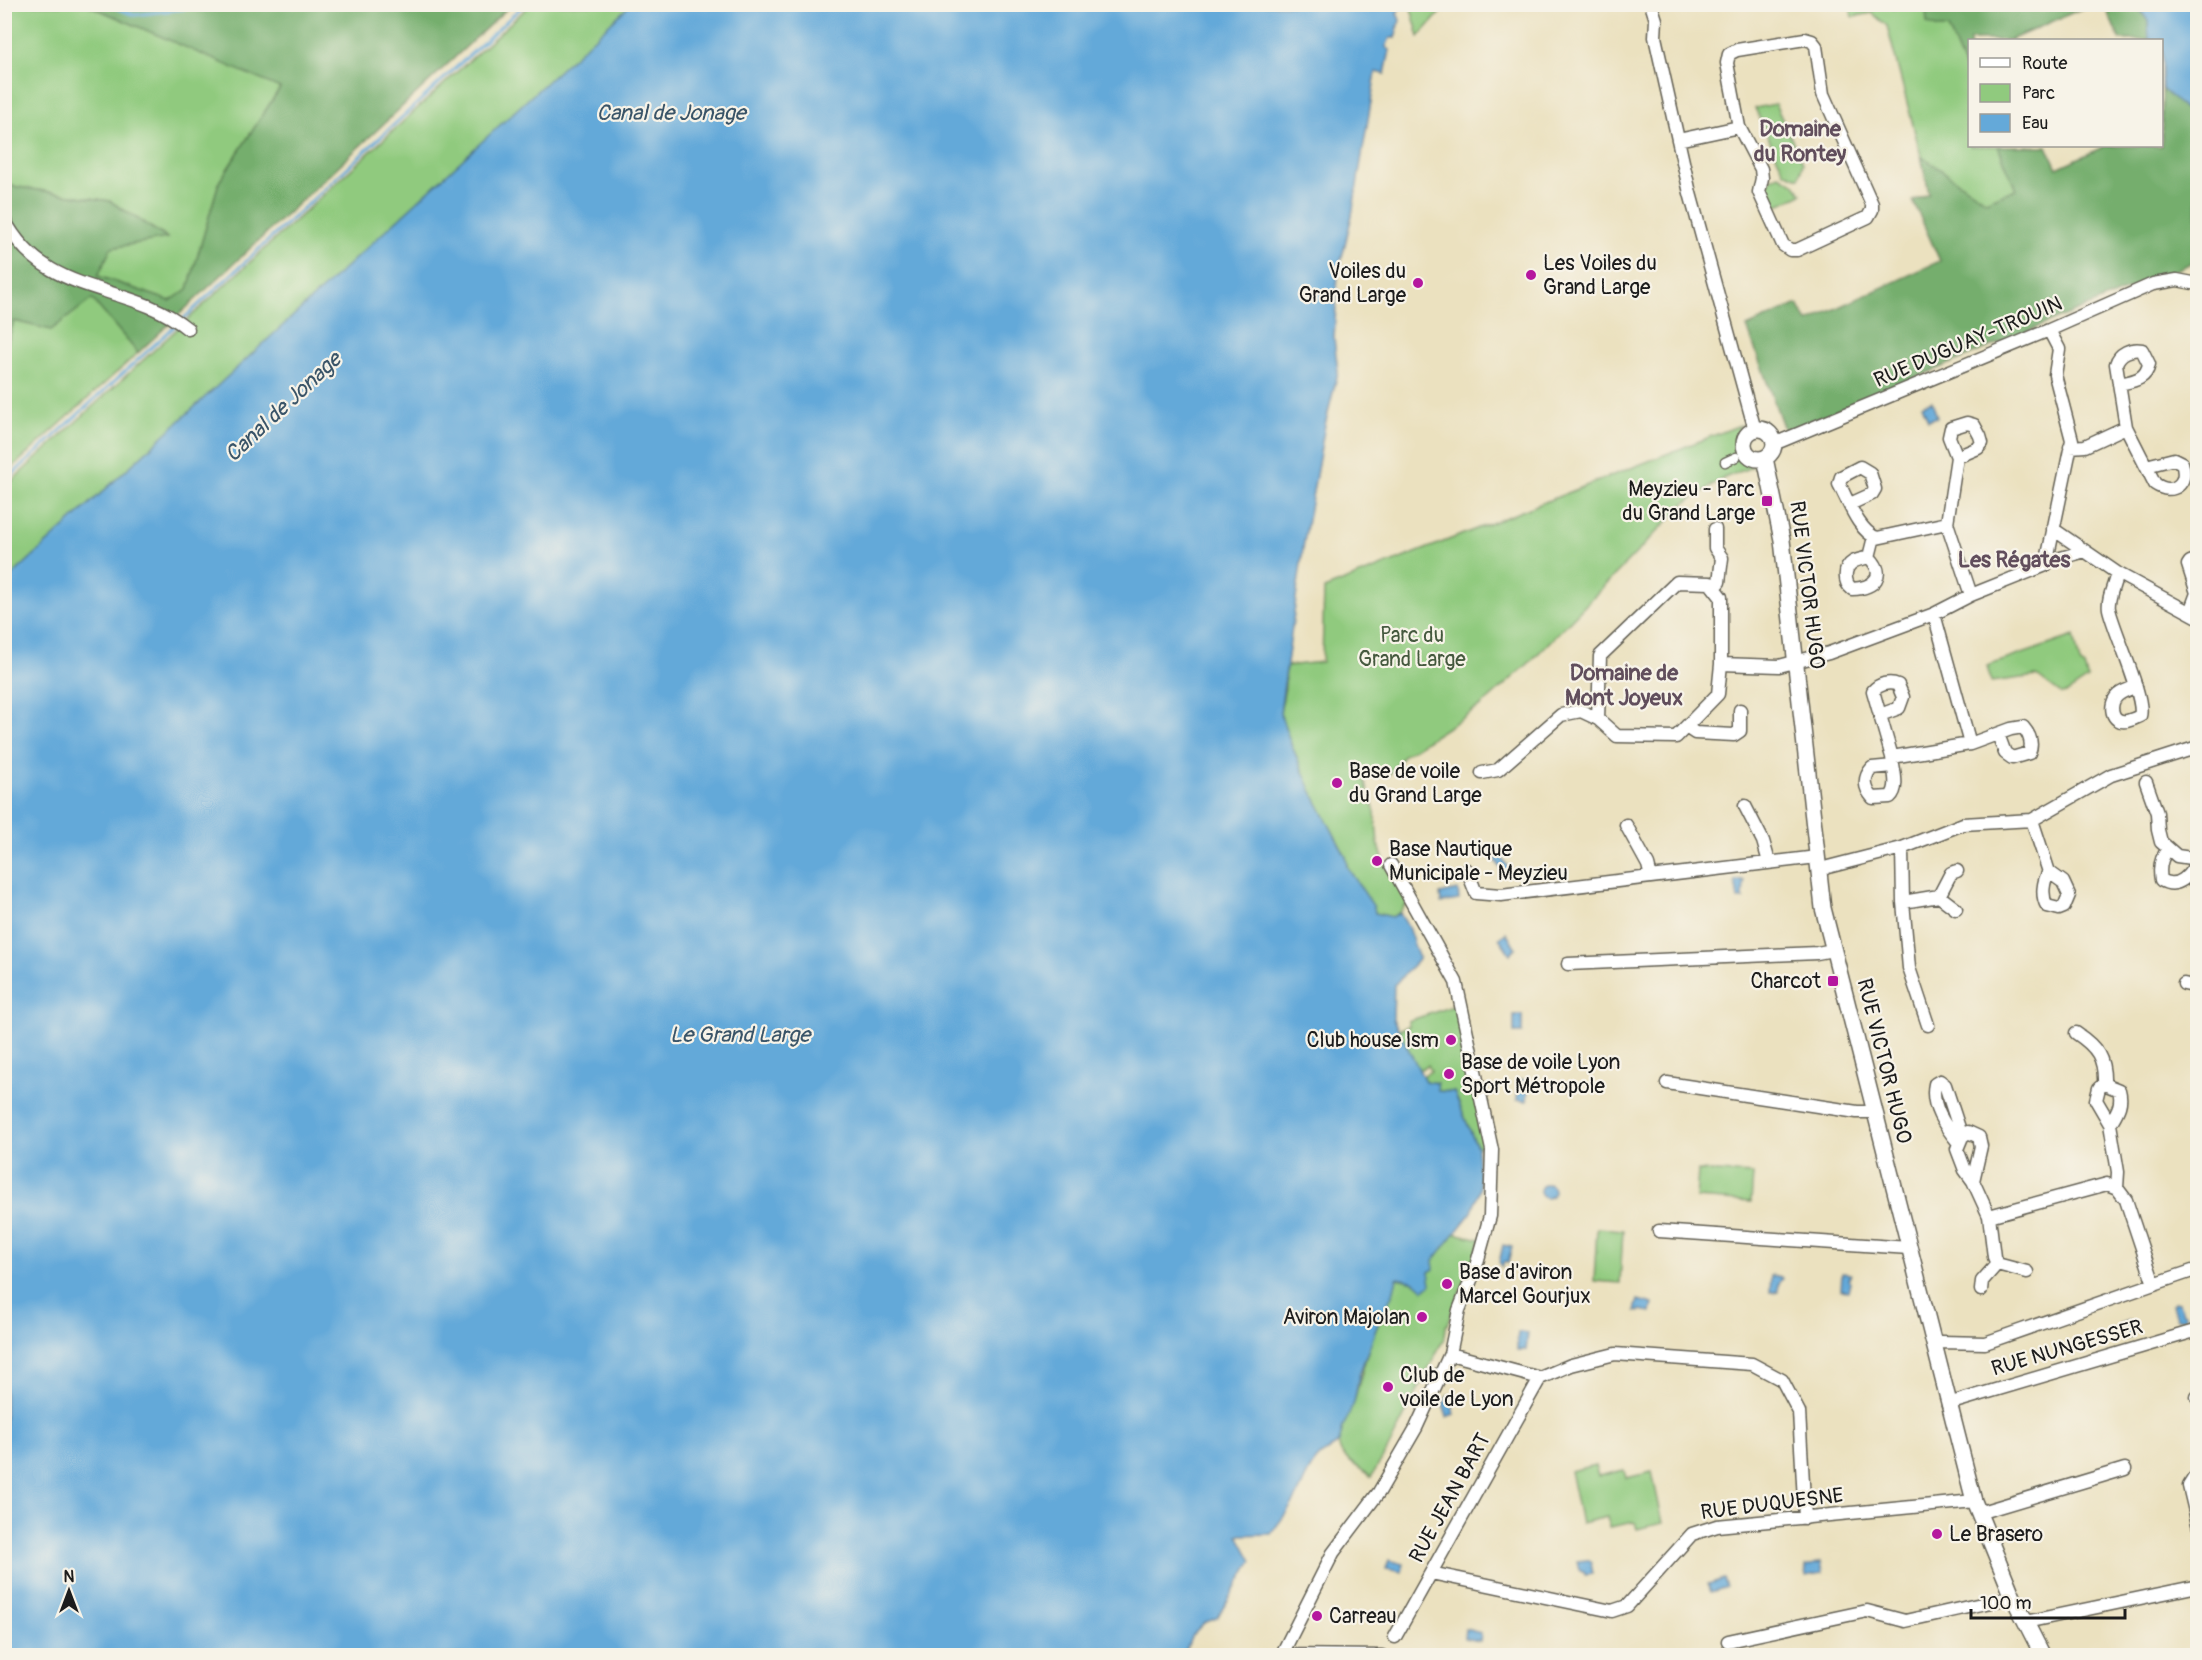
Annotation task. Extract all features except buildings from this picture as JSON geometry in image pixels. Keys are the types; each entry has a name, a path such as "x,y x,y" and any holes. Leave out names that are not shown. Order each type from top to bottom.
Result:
{"street":[{"path":"1652,4 1656,20 1655,38 1690,193 1755,430"},
{"path":"1805,39 1812,41 1816,46 1823,94 1872,204 1868,217 1797,250 1790,250 1783,245 1759,192 1761,169 1739,127 1727,63 1729,54 1737,50 1805,39"},
{"path":"1678,140 1739,127"},
{"path":"4,219 29,255 56,273 106,293 143,304 174,318 188,329"},
{"name":"RUE DUGUAY-TROUIN","path":"1774,442 2049,330 2152,284 2177,280 2198,284"},
{"path":"1721,664 1779,666 1796,663 1934,615 1971,595 2046,566 2072,440 2055,375 2059,349 2049,330"},
{"path":"2119,384 2126,427 2146,466"},
{"path":"2070,447 2085,446 2126,427"},
{"path":"1755,430 1765,430 1773,437 1774,442 1772,452 1765,458 1751,456 1745,448 1748,435 1755,430"},
{"path":"1725,462 1736,457"},
{"path":"1958,457 1947,523 1971,595"},
{"name":"RUE VICTOR HUGO","path":"1765,458 1782,540 1823,908 1976,1507 2013,1597 2043,1656"},
{"path":"1850,504 1862,526 1877,538 1947,523"},
{"path":"1714,588 1719,582 1722,558 1715,548 1715,529"},
{"path":"2053,529 2117,573 2194,614 2197,593 2188,565 2198,559"},
{"path":"1869,557 1874,537"},
{"path":"2047,561 2085,550"},
{"path":"2117,573 2108,606 2135,687"},
{"path":"1482,773 1498,770 1561,715 1581,711 1599,719 1617,736 1676,737 1718,694 1721,664 1721,597 1710,583 1677,582 1600,656 1599,719"},
{"path":"1934,615 1970,744"},
{"path":"1686,727 1695,734 1734,735 1740,731 1740,710"},
{"path":"1880,715 1892,762 1970,744 1998,734"},
{"path":"1467,870 1476,893 1501,895 1768,862 1818,864 1902,848 1963,824 2032,820 2111,775 2198,747"},
{"path":"2146,782 2157,813 2161,842 2177,856 2197,859 2190,874 2175,884 2167,884 2161,880 2159,872 2163,855 2168,850"},
{"path":"1745,806 1763,841 1768,862"},
{"path":"2032,820 2049,872"},
{"path":"1626,825 1648,865 1651,877"},
{"path":"1902,848 1903,902 1909,968 1928,1025"},
{"path":"1382,1656 1281,1655 1333,1553 1379,1492 1398,1462 1450,1354 1459,1310 1475,1270 1490,1216 1492,1149 1456,982 1390,865"},
{"path":"1939,896 1951,873 1957,871"},
{"path":"1903,902 1939,896 1956,909"},
{"path":"1568,964 1817,953 1833,950"},
{"path":"2184,984 2198,987"},
{"path":"2076,1033 2095,1048 2105,1068 2104,1084 2099,1088 2096,1100 2110,1124 2118,1172 2118,1188 2126,1200 2154,1284"},
{"path":"1666,1083 1857,1112 1875,1112"},
{"path":"2104,1084 2119,1090 2121,1099 2120,1108 2110,1124"},
{"path":"1973,1181 1981,1146 1979,1137 1968,1132 1960,1140 1957,1149 1965,1170 1973,1181 1989,1216 1994,1257 1997,1264"},
{"path":"1989,1216 2108,1184 2118,1188"},
{"path":"1659,1231 1909,1248"},
{"path":"1997,1264 2027,1272"},
{"path":"1981,1290 1982,1281 1997,1264"},
{"path":"1934,1345 1941,1342 1985,1343 2198,1269"},
{"name":"RUE NUNGESSER","path":"1948,1404 2198,1330"},
{"path":"1450,1354 1540,1378 1571,1365 1614,1354 1752,1364 1782,1380 1799,1412 1805,1518"},
{"name":"RUE JEAN BART","path":"1395,1637 1540,1378"},
{"name":"RUE DUQUESNE","path":"1431,1573 1612,1611 1627,1606 1692,1534 1717,1526 1976,1507 2125,1469"},
{"path":"2198,1477 2194,1478 2189,1486 2198,1524"},
{"path":"2026,1622 2198,1586"},
{"path":"1728,1641 1867,1611 1905,1621 2013,1597"}],"green space":[{"path":"1447,4 1419,37 1410,5"},
{"path":"1933,4 1943,5 1949,13 1961,5 2090,5 2012,39 1968,39 1968,76 1948,28 1938,28 1927,23 1926,10"},
{"path":"4,5 88,5 281,87 219,182 188,290 170,301 98,276 111,248 166,237 110,201 5,185"},
{"path":"88,5 511,5 138,353 92,299 51,330 14,321 5,350 5,185 110,201 167,238 111,248 98,276 170,301 188,289 219,182 280,88"},
{"path":"530,5 631,5 5,582 5,487"},
{"path":"1850,5 1888,5 1894,9 1897,5 1933,5 1926,10 1948,28 1968,76 1968,147 1998,147 2016,189 1986,201 1921,156 1887,26 1872,13 1852,17"},
{"path":"2104,5 2137,5 2148,21 2149,39 2120,39"},
{"path":"2163,89 2197,120 2197,261 1785,432 1747,327 1798,304 1807,322 1940,261 1913,201 1929,194 1921,156 1986,201 2016,189 1998,147 2047,147 2057,168 2103,147 2163,147"},
{"path":"1775,104 1803,163 1799,178 1784,172 1755,108"},
{"path":"1779,175 1794,183 1802,194 1776,206 1767,186 1772,178"},
{"path":"92,298 138,353 5,474 5,350 14,321 51,330"},
{"name":"Parc du Grand Large","path":"1740,425 1737,449 1742,459 1752,467 1724,478 1685,503 1529,663 1481,706 1404,755 1388,776 1363,776 1375,812 1378,843 1384,860 1409,901 1399,913 1392,917 1375,913 1347,866 1346,857 1311,790 1280,713 1286,666 1322,662 1324,589"},
{"path":"2074,636 2080,663 2088,679 2067,693 2061,694 2037,676 1991,682 1987,666"},
{"name":"Base de voile Lyon Sport Métropole","path":"1456,1005 1487,1144 1477,1147 1454,1092 1437,1091 1437,1083 1425,1081 1422,1076 1431,1071 1428,1065 1419,1070 1396,1030 1409,1026 1408,1021"},
{"path":"1698,1171 1753,1174 1751,1202 1696,1198"},
{"path":"1597,1228 1623,1230 1620,1283 1594,1281"},
{"name":"Club de voile de Lyon","path":"1454,1233 1481,1239 1446,1327 1445,1336 1387,1451 1371,1477 1342,1454 1339,1441 1342,1427 1352,1407 1374,1334 1397,1278 1415,1282 1429,1272 1433,1261"},
{"path":"1595,1465 1598,1476 1624,1470 1626,1478 1652,1472 1663,1523 1637,1529 1635,1522 1609,1527 1607,1517 1581,1523 1570,1471"}],"water":[{"name":"Le Grand Large","path":"631,4 1402,5 1397,13 1400,20 1395,38 1390,38 1386,47 1390,50 1385,74 1376,72 1352,215 1338,274 1334,338 1338,372 1325,425 1304,542 1280,713 1311,790 1346,857 1347,867 1374,907 1375,913 1392,917 1400,913 1408,927 1419,959 1394,985 1393,1019 1425,1081 1437,1083 1438,1091 1454,1092 1477,1147 1480,1189 1472,1212 1433,1261 1434,1269 1429,1272 1431,1284 1424,1290 1415,1282 1397,1278 1393,1294 1381,1316 1360,1372 1354,1403 1343,1427 1339,1443 1329,1449 1312,1466 1293,1503 1271,1534 1238,1535 1252,1561 1217,1618 1204,1623 1192,1635 1184,1655 5,1655 5,582"},
{"path":"2137,5 2197,5 2197,120 2163,90 2163,39 2149,39 2148,21"},
{"path":"1932,401 1937,417 1928,420 1922,405"},
{"path":"1501,855 1510,871 1504,874 1495,859"},
{"path":"1735,881 1744,881 1743,899 1738,899"},
{"path":"1458,890 1459,900 1441,903 1440,894"},
{"path":"1506,933 1516,948 1510,954 1499,938"},
{"path":"1514,1015 1522,1015 1522,1033 1514,1033"},
{"path":"1519,1080 1529,1081 1527,1101 1517,1100"},
{"path":"1547,1184 1552,1186 1554,1191 1552,1196 1547,1198 1542,1196 1540,1191 1542,1186"},
{"path":"1503,1245 1512,1247 1508,1263 1504,1262 1502,1267 1499,1263"},
{"path":"1842,1273 1851,1274 1848,1279 1850,1282 1848,1291 1841,1290"},
{"path":"1771,1275 1782,1279 1778,1292 1770,1292"},
{"path":"1638,1300 1653,1304 1651,1312 1635,1311"},
{"path":"2174,1302 2179,1303 2182,1312 2186,1314 2185,1318 2176,1319 2172,1305"},
{"path":"2128,1321 2132,1322 2129,1328 2132,1336 2125,1339 2120,1325"},
{"path":"1518,1332 1528,1333 1526,1350 1517,1350"},
{"path":"1448,1395 1456,1398 1452,1406 1455,1414 1447,1417 1443,1405"},
{"path":"1389,1560 1404,1564 1402,1572 1386,1569"},
{"path":"1587,1560 1591,1563 1593,1574 1585,1575 1579,1569 1577,1561"},
{"path":"1821,1562 1823,1573 1807,1576 1805,1567"},
{"path":"1724,1579 1727,1587 1711,1592 1708,1584"},
{"path":"1465,1629 1481,1633 1480,1641 1464,1638"}],"waterway":[{"path":"107,4 134,15 183,9 191,4"},
{"path":"182,320 525,4"},
{"path":"4,482 177,324"}],"place":[{"name":"Les Voiles du Grand Large","path":"1531,275"},
{"name":"Voiles du Grand Large","path":"1418,283"},
{"name":"Meyzieu - Parc du Grand Large","path":"1767,501"},
{"name":"Base de voile du Grand Large","path":"1337,783"},
{"name":"Base Nautique Municipale - Meyzieu","path":"1377,861"},
{"name":"Charcot","path":"1833,981"},
{"name":"Club house lsm","path":"1451,1040"},
{"name":"Base de voile Lyon Sport Métropole","path":"1449,1074"},
{"name":"Base d'aviron Marcel Gourjux","path":"1447,1284"},
{"name":"Aviron Majolan","path":"1422,1317"},
{"name":"Club de voile de Lyon","path":"1388,1387"},
{"name":"Le Brasero","path":"1937,1534"},
{"name":"Carreau","path":"1317,1616"}],"district":[{"name":"Domaine du Rontey","path":"1800,142"},
{"name":"Les Régates","path":"2014,560"},
{"name":"Domaine de Mont Joyeux","path":"1624,686"}],"water label":[{"name":"Canal de Jonage","path":"671,113"},
{"name":"Canal de Jonage","path":"283,407"}]}
